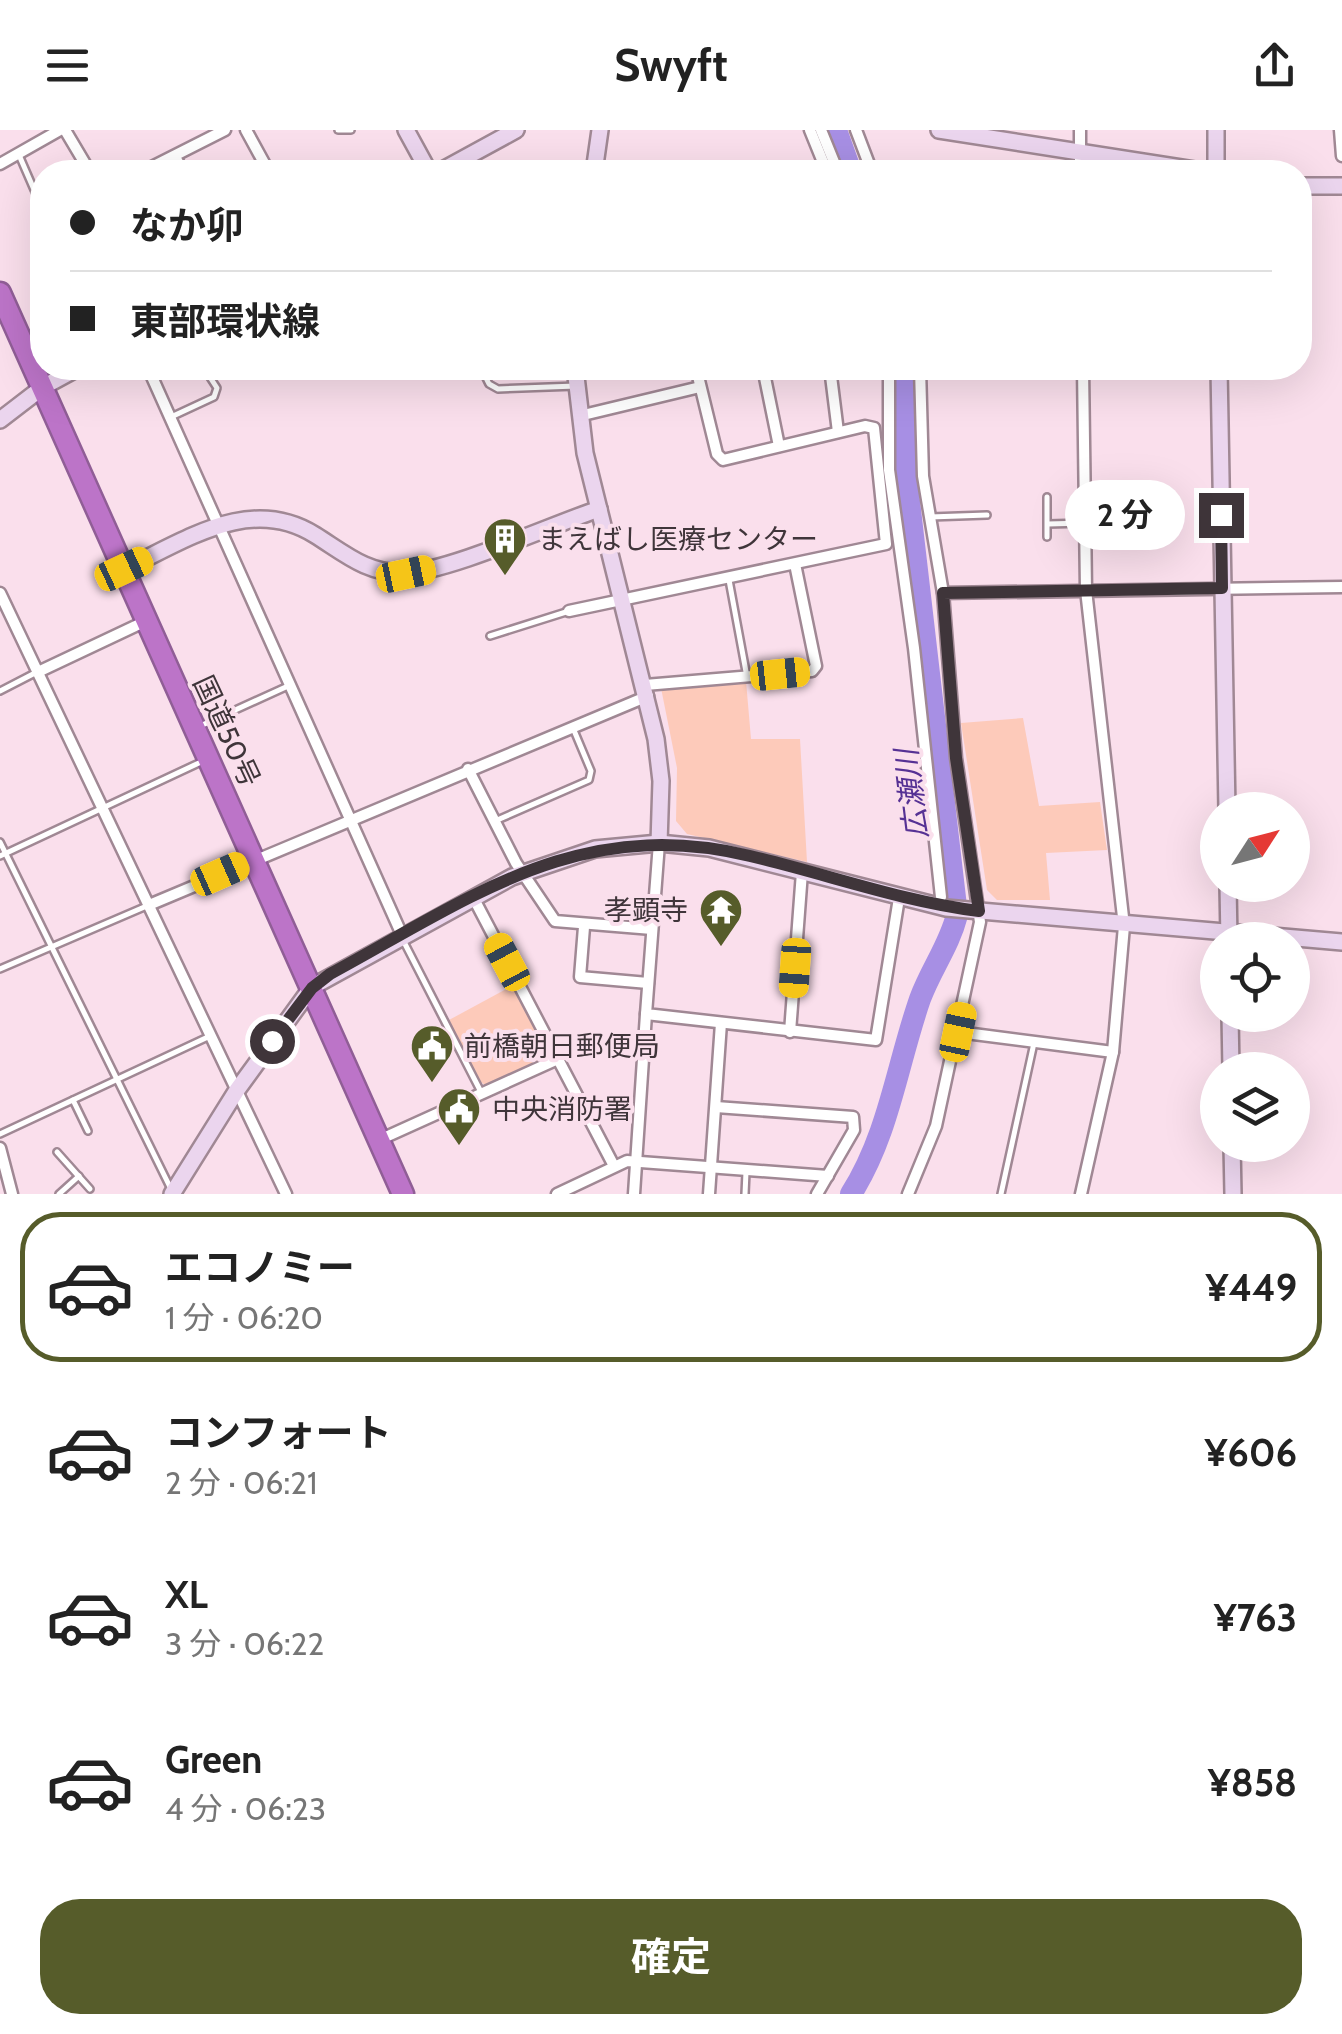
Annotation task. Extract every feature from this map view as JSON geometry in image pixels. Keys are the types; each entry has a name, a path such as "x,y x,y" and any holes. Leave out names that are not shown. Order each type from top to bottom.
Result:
{"highway":[{"name":"国道50号","path":"0,292 30,360"},
{"name":"国道50号","path":"39,380 403,1194"}],"street":[{"path":"0,164 63,130 82,160"},
{"path":"165,160 225,130"},
{"path":"246,130 262,160"},
{"path":"406,130 422,160"},
{"path":"461,160 516,130"},
{"path":"596,160 600,130"},
{"path":"810,130 822,160"},
{"path":"821,130 833,160"},
{"path":"856,130 867,160"},
{"path":"939,130 970,133 1066,160"},
{"path":"1080,130 1080,160"},
{"path":"1216,130 1216,160"},
{"path":"1340,130 1342,156"},
{"path":"1312,186 1342,186"},
{"path":"0,420 55,380"},
{"path":"154,380 402,935"},
{"path":"576,380 579,416 599,508 646,690 661,781 660,843 634,1194"},
{"path":"569,611 879,548 887,542 874,428 720,458 699,380"},
{"path":"765,380 778,446"},
{"path":"832,380 838,432"},
{"path":"889,380 889,470 944,902"},
{"path":"908,1194 932,1137 958,1032 973,910 943,593 921,462 920,380"},
{"path":"1081,1194 1113,1052 1124,926 1086,590 1083,380"},
{"path":"1219,380 1227,792"},
{"path":"579,416 700,386"},
{"path":"124,569 219,526 263,516 294,523 361,565 406,574 599,508"},
{"path":"149,905 646,690 812,671 816,666 796,564"},
{"path":"943,593 1342,587"},
{"path":"0,593 286,1194"},
{"path":"38,672 146,621"},
{"path":"468,769 555,922 652,929"},
{"path":"173,1193 238,1090 312,988 473,897 524,872 595,849 660,843 739,854 899,898 944,902 973,910 1200,933"},
{"path":"790,1032 802,872"},
{"path":"473,897 614,1166"},
{"path":"646,1014 870,1041 878,1036 899,898"},
{"path":"584,927 580,977 648,983"},
{"path":"1310,940 1342,942"},
{"path":"709,1194 721,1023"},
{"path":"958,1032 1113,1052"},
{"path":"379,1140 558,1060"},
{"path":"716,1107 853,1117 854,1130 817,1194"},
{"path":"0,1148 12,1194"},
{"path":"556,1194 571,1191 614,1166 636,1162 828,1176"},
{"path":"1232,1162 1233,1194"}],"lane":[{"path":"338,130 351,130"},
{"path":"18,154 30,181"},
{"path":"176,154 179,160"},
{"path":"171,418 216,394 210,380"},
{"path":"487,380 498,389 576,386"},
{"path":"1047,497 1047,537"},
{"path":"930,517 987,516"},
{"path":"1047,524 1084,523"},
{"path":"728,577 747,678"},
{"path":"490,636 569,611"},
{"path":"0,691 38,672"},
{"path":"196,728 290,685"},
{"path":"495,822 589,780 591,771 572,725"},
{"path":"3,854 210,758"},
{"path":"0,842 173,1193"},
{"path":"0,969 149,905"},
{"path":"402,935 482,1094"},
{"path":"0,1134 211,1035"},
{"path":"1001,1194 1034,1043"},
{"path":"73,1100 88,1131"},
{"path":"57,1152 90,1189"},
{"path":"744,1194 746,1170"},
{"path":"59,1194 79,1176"}],"shaded area":[{"path":"746,681 751,739 800,739 807,862 687,834 676,821 677,768 661,688"},
{"path":"1023,718 1039,806 1100,802 1107,850 1046,853 1050,900 997,900 987,890 961,723"},
{"path":"512,986 547,1052 546,1059 488,1087 481,1082 449,1020"}],"waterway":[{"name":"広瀬川","path":"836,130 847,160"},
{"name":"広瀬川","path":"851,1194 875,1148 920,999 957,915 907,484 903,380"}],"place":[{"name":"まえばし医療センター","path":"505,577"},
{"name":"孝顕寺","path":"721,948"},
{"name":"前橋朝日郵便局","path":"432,1084"},
{"name":"中央消防署","path":"459,1147"}],"route":[{"path":"272,1041 312,988 330,974 512,877 595,849 660,843 709,848 753,856 899,898 979,911 956,758 943,593 1222,588 1221,515"}]}
